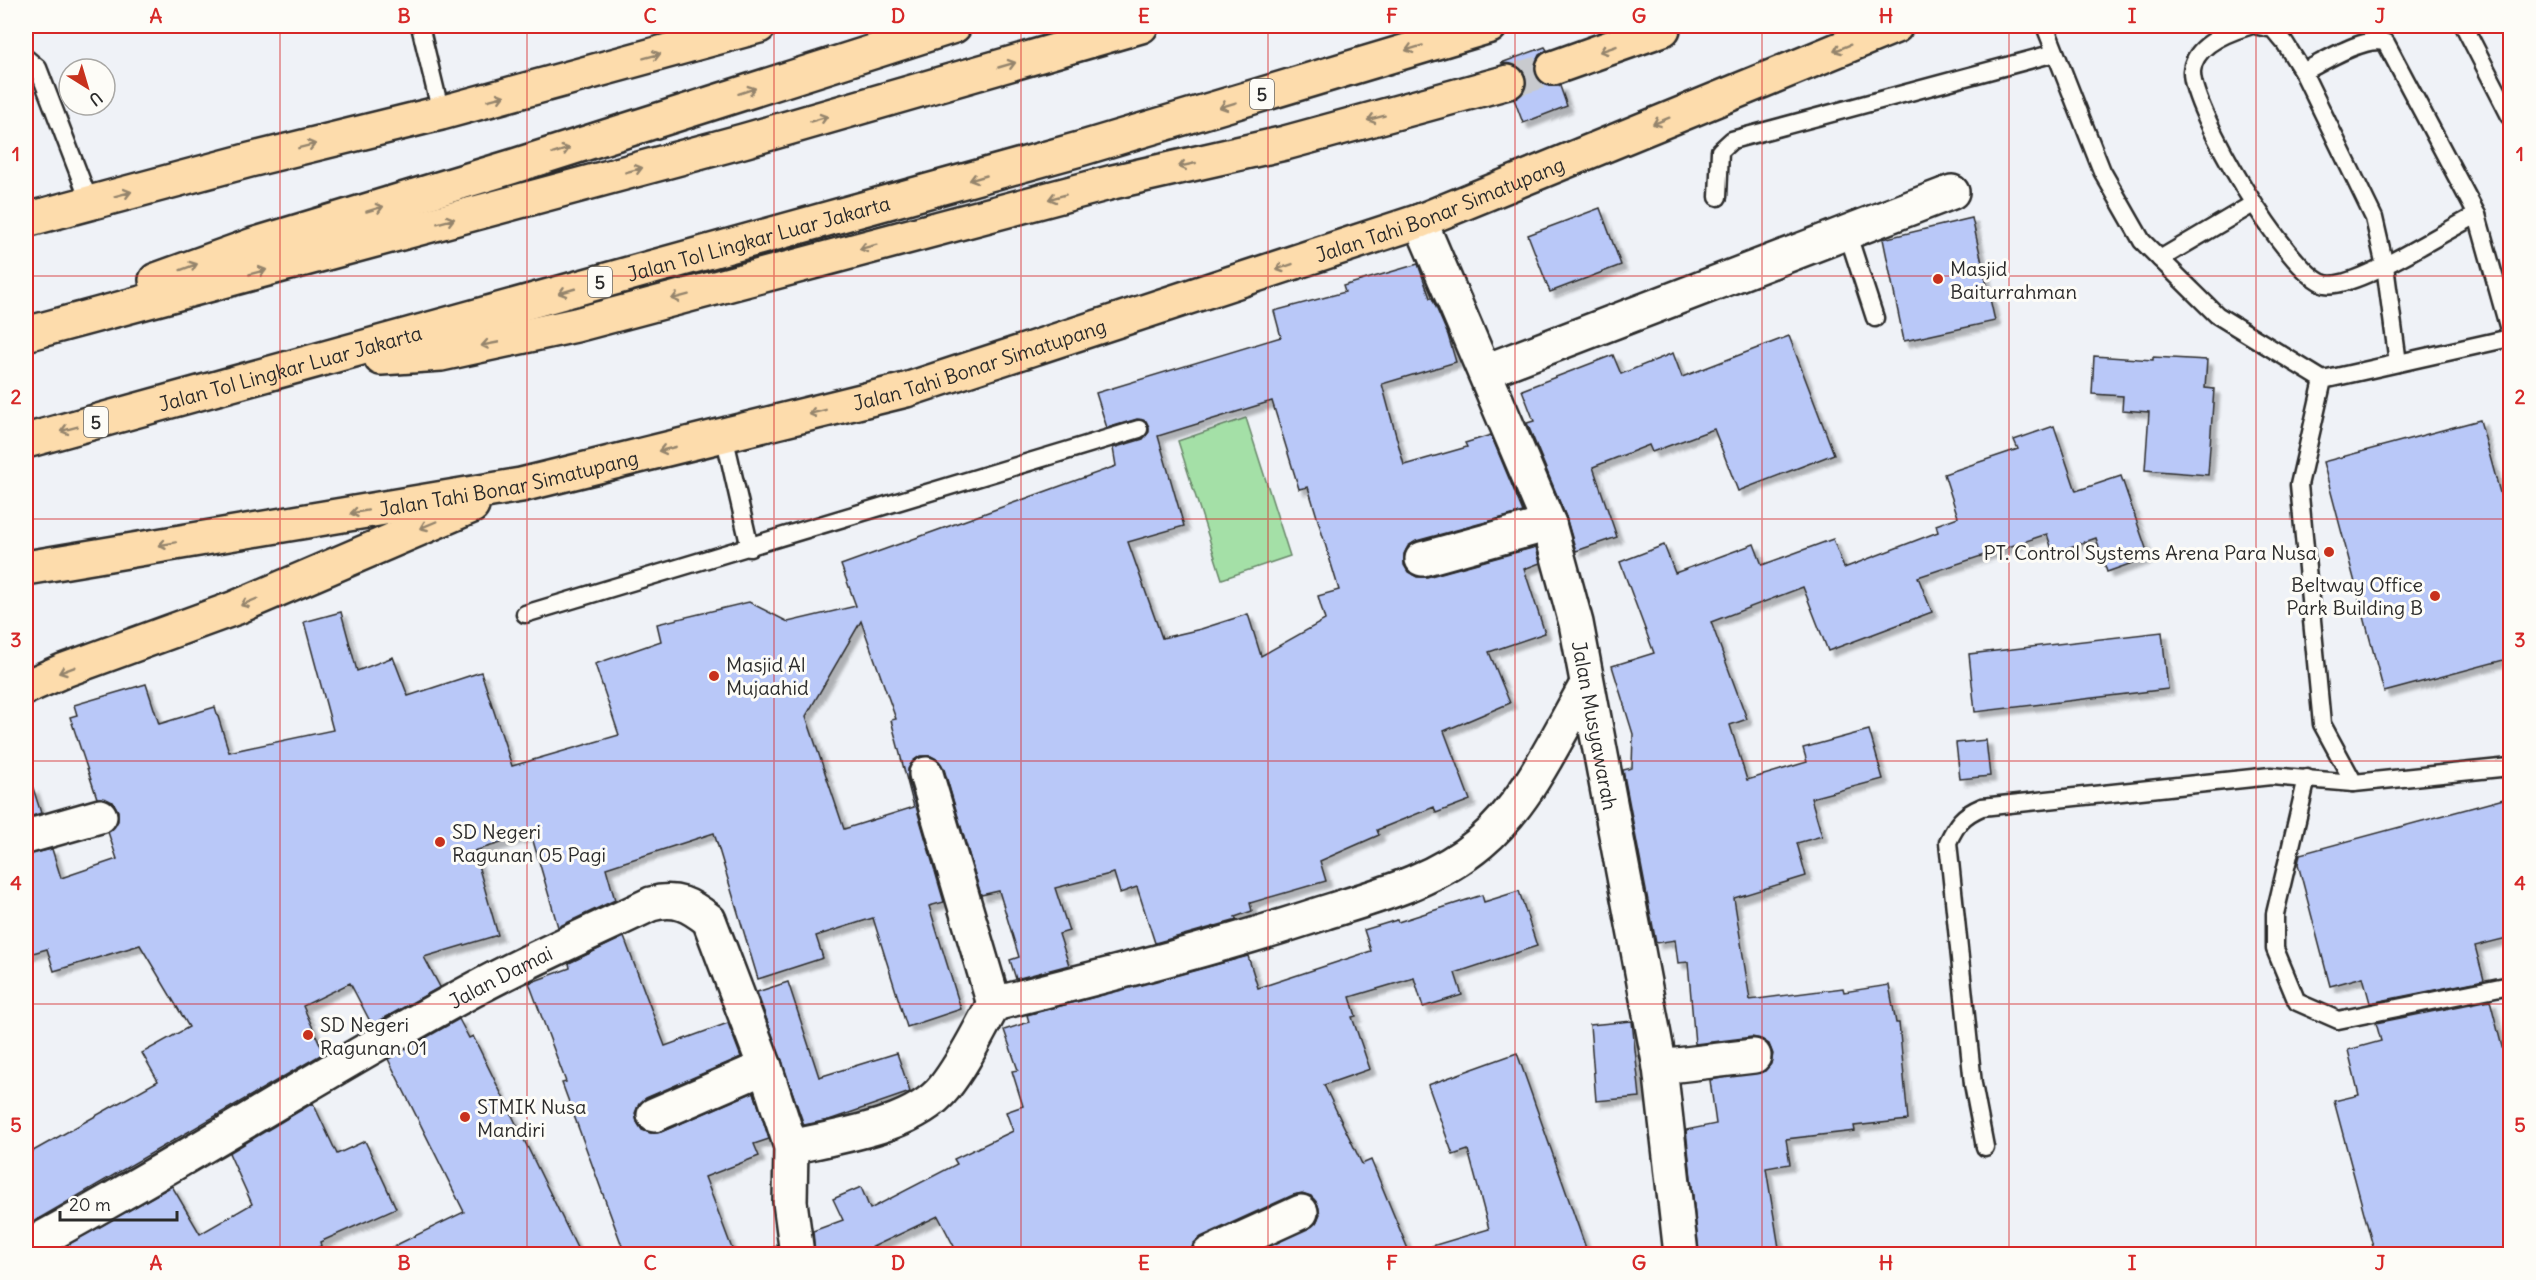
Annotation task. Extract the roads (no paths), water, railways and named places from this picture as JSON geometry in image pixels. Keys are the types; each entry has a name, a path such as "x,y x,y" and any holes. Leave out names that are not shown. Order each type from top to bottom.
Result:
{"highway":[{"path":"59,325 168,275 202,262 954,26"},
{"path":"26,334 743,141 1141,26"},
{"name":"Jalan Tol Lingkar Luar Jakarta","path":"26,441 1083,148 1491,26"},
{"name":"Jalan Tahi Bonar Simatupang","path":"26,568 521,485 906,390 1420,221 1896,26"},
{"path":"26,220 441,113 747,27"},
{"path":"1553,68 1663,30"},
{"path":"304,364 441,354 513,339 1113,182 1285,143 1508,82"},
{"path":"26,687 64,670 235,608 521,485"}],"street":[{"path":"1486,372 1952,192"},
{"name":"Jalan Musyawarah","path":"1420,221 1549,524 1576,623 1586,686 1660,1067 1681,1254"},
{"path":"1422,559 1549,524"},
{"path":"791,1147 897,1120 925,1104 943,1089 994,1004 1239,941 1392,891 1436,872 1480,843 1513,807 1586,686"},
{"path":"926,774 994,1004"},
{"path":"26,837 100,816"},
{"name":"Jalan Damai","path":"26,1247 108,1203 327,1073 477,988 651,904 668,899 690,905 709,920 765,1067 791,1147 790,1202 797,1254"},
{"path":"1660,1067 1754,1056"},
{"path":"654,1115 765,1067"},
{"path":"1209,1254 1301,1212"}],"lane":[{"path":"420,26 441,113"},
{"path":"2045,26 2102,171 2142,241 2217,315 2323,380 2511,338"},
{"path":"2249,26 2227,32 2203,49 2192,69 2194,92 2253,204 2293,260 2310,276 2326,284 2345,282 2385,266 2477,215"},
{"path":"2258,26 2273,29 2286,43 2303,72 2374,218 2385,266 2398,363"},
{"path":"2464,26 2511,116"},
{"path":"2303,72 2365,42 2379,40 2386,43 2477,215 2511,333"},
{"path":"1718,197 1720,151 1732,140 2055,53"},
{"path":"26,58 38,68 90,203"},
{"path":"2160,259 2253,204"},
{"path":"1847,232 1875,318"},
{"path":"2323,380 2299,484 2322,724 2354,783"},
{"path":"525,614 1139,429"},
{"path":"724,435 750,548"},
{"path":"1985,1147 1972,1084 1948,842 1957,823 1966,814 1982,807 2271,776 2354,783 2511,767"},
{"path":"2307,778 2275,914 2275,949 2296,1002 2338,1020 2511,985"}],"tunnel":[{"path":"1508,82 1553,68"}],"place":[{"name":"Masjid Baiturrahman","path":"1938,279"},
{"name":"PT. Control Systems Arena Para Nusa","path":"2329,552"},
{"name":"Beltway Office Park Building B","path":"2435,596"},
{"name":"Masjid Al Mujaahid","path":"714,676"},
{"name":"SD Negeri Ragunan 05 Pagi","path":"440,842"},
{"name":"SD Negeri Ragunan 01","path":"308,1035"},
{"name":"STMIK Nusa Mandiri","path":"465,1117"}]}
